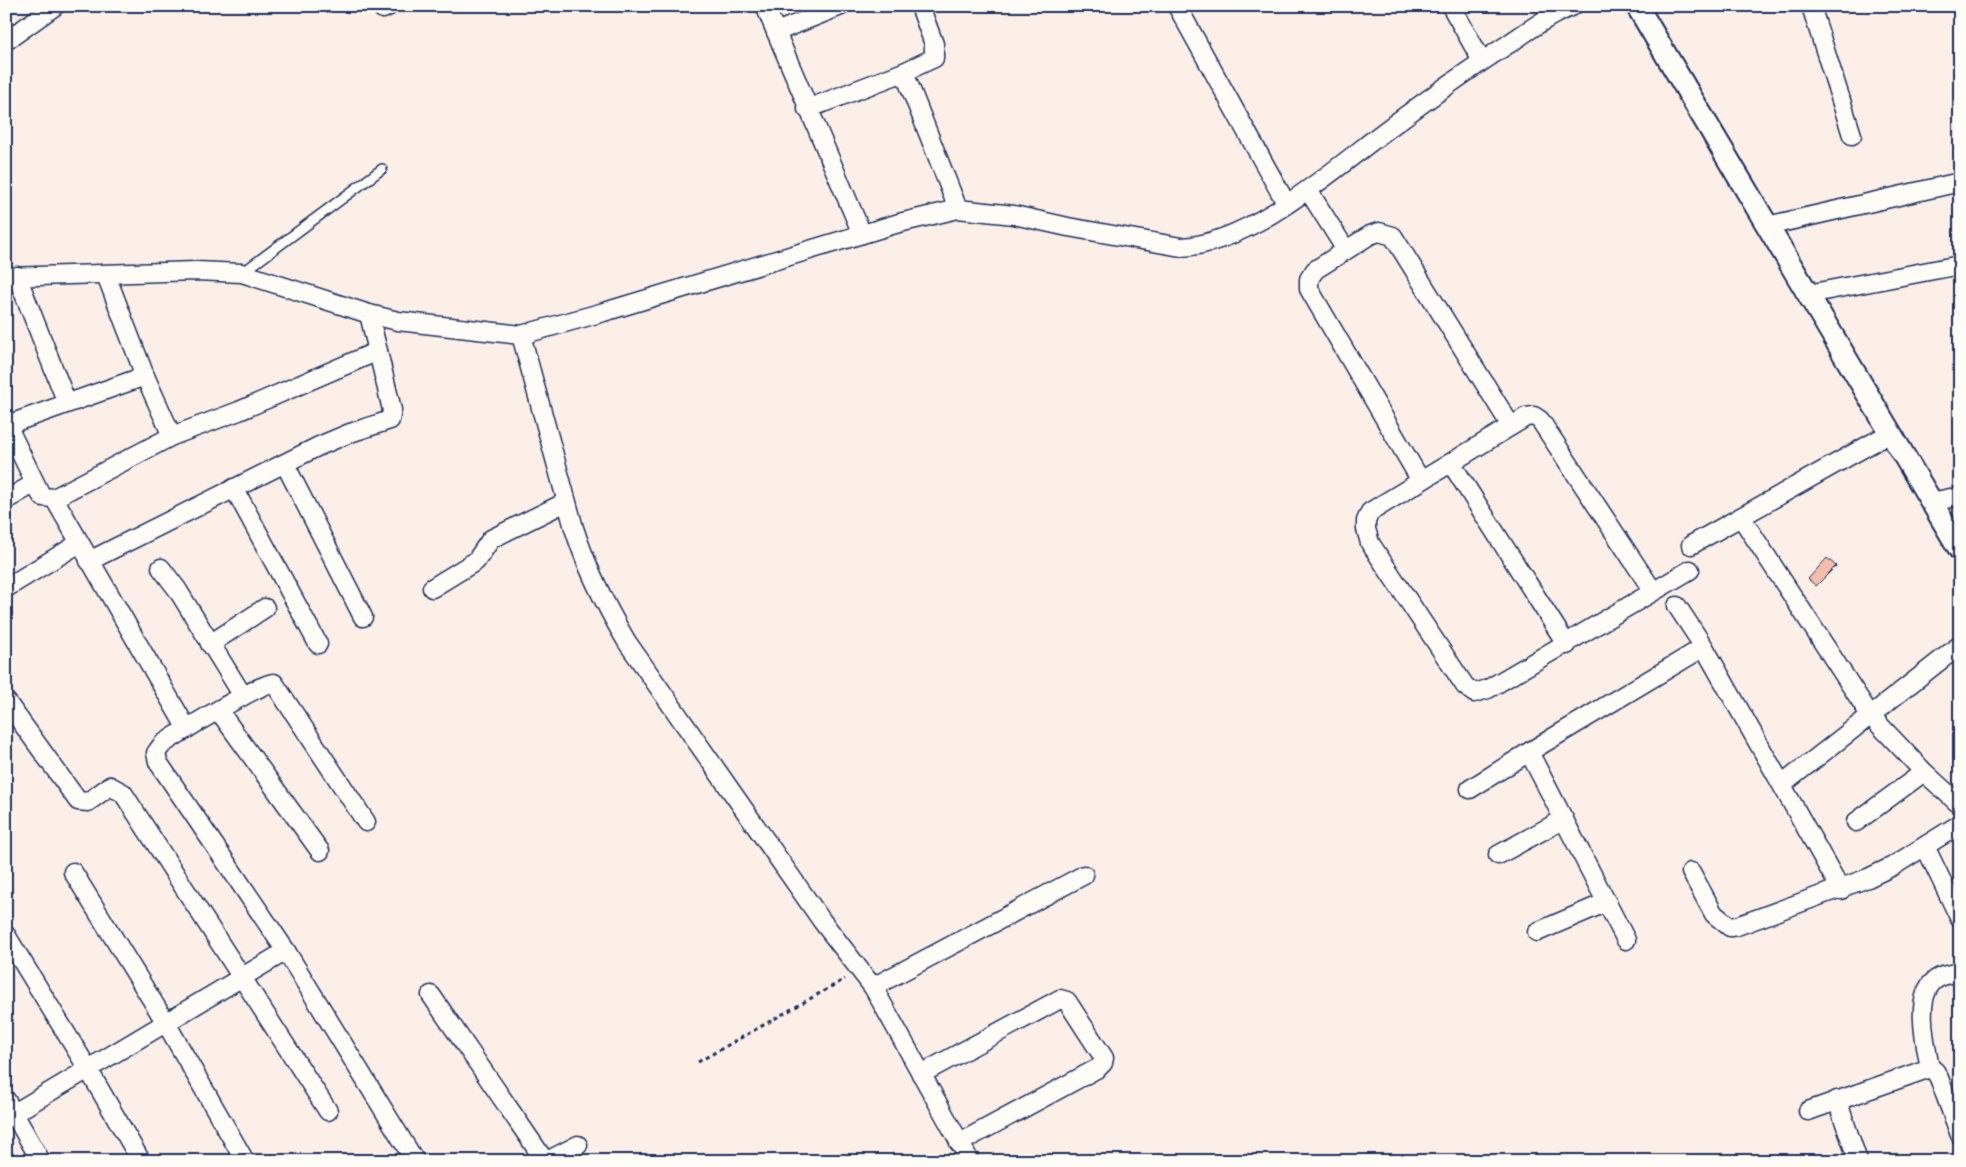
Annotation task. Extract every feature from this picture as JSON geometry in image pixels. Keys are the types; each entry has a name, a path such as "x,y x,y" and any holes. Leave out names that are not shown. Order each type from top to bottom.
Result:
{"street":[{"path":"6,41 55,6"},
{"path":"765,6 862,234"},
{"path":"776,32 841,6"},
{"path":"807,108 929,62 936,54 920,6"},
{"path":"1177,6 1286,203"},
{"path":"1451,6 1482,62"},
{"path":"66,403 12,277 196,271 242,273 369,314 398,321 521,334 604,312 862,234 958,209 1014,215 1068,227 1181,247 1208,244 1225,238 1308,190 1448,84 1553,15 1573,6"},
{"path":"1637,6 1960,550"},
{"path":"1811,6 1852,135"},
{"path":"904,72 958,209"},
{"path":"1767,226 1960,182"},
{"path":"1308,190 1346,250"},
{"path":"1421,481 1309,289 1309,278 1315,270 1346,250 1379,232 1386,232 1392,236 1511,426"},
{"path":"1808,294 1960,265"},
{"path":"106,275 145,376 172,436"},
{"path":"89,561 337,438 390,420 392,410 369,314"},
{"path":"521,334 583,558 600,594 627,642 817,914 873,987 970,1161"},
{"path":"145,376 7,424 43,497 54,498 172,436 239,411 378,351"},
{"path":"1653,591 1540,420 1534,416 1526,417 1370,512 1366,521 1370,543 1465,686 1474,693 1483,692 1567,645 1690,570"},
{"path":"1691,545 1890,433"},
{"path":"1451,462 1567,645"},
{"path":"284,464 363,618"},
{"path":"6,500 35,484"},
{"path":"234,488 318,644"},
{"path":"1931,502 1960,496"},
{"path":"54,498 78,544 187,729"},
{"path":"432,588 476,561 491,539 566,502"},
{"path":"1741,517 1870,715 1924,772 1960,805"},
{"path":"6,588 78,544"},
{"path":"161,568 243,696"},
{"path":"1677,606 1704,647 1783,784 1841,890"},
{"path":"210,644 265,608"},
{"path":"1783,784 1960,645"},
{"path":"1470,789 1528,752 1704,647"},
{"path":"366,822 274,683 268,683 243,696 187,729 158,749 156,754 158,762 286,952 415,1161"},
{"path":"6,701 78,801 88,802 110,786 122,793 243,977 328,1112"},
{"path":"219,711 320,851"},
{"path":"1528,752 1626,940"},
{"path":"1856,822 1924,772"},
{"path":"1498,855 1564,819"},
{"path":"1690,872 1714,914 1730,927 1746,924 1841,890 1894,866 1960,824"},
{"path":"1925,846 1960,919"},
{"path":"73,872 166,1023 245,1161"},
{"path":"873,987 1084,875"},
{"path":"1537,932 1607,902"},
{"path":"6,935 88,1069 141,1161"},
{"path":"40,1161 9,1110 88,1069 286,952"},
{"path":"1960,972 1935,980 1927,988 1922,1022 1930,1068 1935,1071 1939,1078 1960,1135"},
{"path":"430,995 546,1161 578,1145"},
{"path":"921,1074 1060,998 1067,1000 1104,1058 1103,1063 1098,1068 959,1143"},
{"path":"1808,1111 1930,1068"},
{"path":"1837,1100 1858,1161"}],"lane":[{"path":"242,273 382,169"}],"path":[{"path":"698,1062 860,970"}],"building":[{"path":"1827,558 1836,566 1816,586 1808,579"}]}
